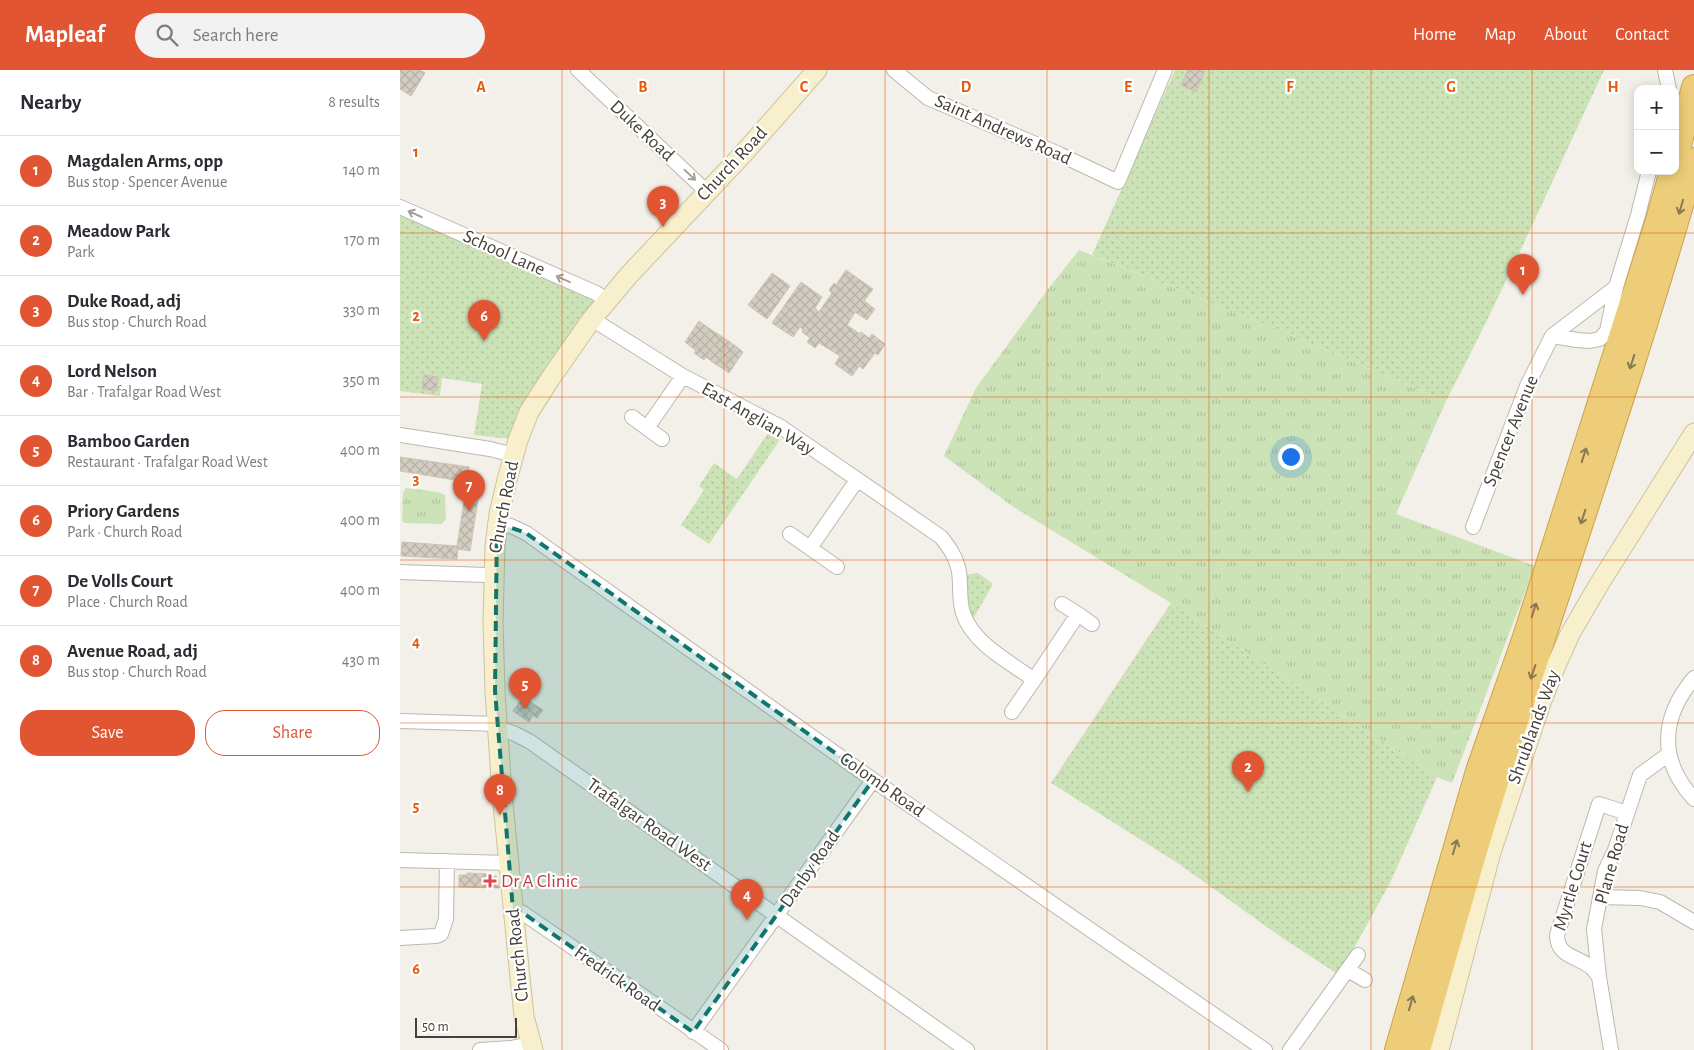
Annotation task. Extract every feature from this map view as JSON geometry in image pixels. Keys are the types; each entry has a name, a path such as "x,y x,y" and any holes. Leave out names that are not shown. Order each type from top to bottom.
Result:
{"highway":[{"path":"1679,145 1694,87"},
{"path":"1418,1050 1498,776 1675,228 1694,160"},
{"path":"1397,1050 1478,771 1525,638 1658,224 1671,175"}],"main road":[{"name":"Church Road","path":"531,1047 523,1008 508,863 498,726 493,604 498,523 504,488 523,426 536,401 592,320 607,300 708,192 817,70"},
{"name":"Shrublands Way","path":"1440,1050 1490,852 1554,670 1570,634 1598,586 1694,433"}],"street":[{"name":"Duke Road","path":"578,70 708,192"},
{"name":"Saint Andrews Road","path":"894,70 933,101 1059,154 1118,182 1165,70"},
{"path":"1665,70 1668,85"},
{"path":"1552,336 1590,341 1600,339 1607,331 1616,288 1648,175"},
{"name":"School Lane","path":"400,207 607,300"},
{"name":"Spencer Avenue","path":"1474,527 1527,386 1552,336 1616,288"},
{"name":"East Anglian Way","path":"592,320 683,376 777,425 941,537 952,551 958,567 962,612 970,628 980,641 1034,680"},
{"name":"East Anglian Way","path":"648,428 683,376"},
{"path":"632,417 662,439"},
{"path":"400,435 490,449 514,455"},
{"path":"810,548 857,480"},
{"name":"Colomb Road","path":"498,523 512,526 526,533 874,780 1265,1050"},
{"path":"790,534 836,568"},
{"path":"400,572 486,575"},
{"path":"1062,604 1092,624"},
{"path":"1012,712 1078,614"},
{"path":"1694,678 1682,692 1673,709 1667,736 1669,754 1674,771 1694,798"},
{"name":"Trafalgar Road West","path":"400,721 498,726 529,741 967,1050"},
{"name":"Plane Road","path":"1611,1050 1599,977 1594,929 1605,871 1615,850 1640,775 1669,754"},
{"name":"Danby Road","path":"693,1032 874,780"},
{"name":"Myrtle Court","path":"1599,977 1592,968 1562,951 1557,943 1557,935 1599,804 1627,813"},
{"path":"400,860 508,863"},
{"path":"400,938 436,936 441,934 446,919 447,861"},
{"path":"1601,896 1640,898 1660,902 1694,922"},
{"name":"Fredrick Road","path":"513,910 523,912 721,1050"},
{"path":"1290,1050 1358,955"},
{"path":"1348,970 1365,980"},
{"path":"480,1050 531,1047"}],"highlighted area":[{"path":"497,523 526,533 873,780 693,1032 523,913 513,910 495,691"}],"green space":[{"path":"1175,70 1604,70 1507,278 1446,401 1289,334 1092,255"},
{"path":"400,211 600,298 509,438 474,435 482,384 442,378 440,396 400,391"},
{"path":"1079,250 1289,334 1446,401 1396,514 1535,566 1452,783 1437,777 1171,603 1015,508 944,456 976,388"},
{"path":"770,430 781,438 709,544 681,525 704,490 699,486 714,463 737,479"},
{"path":"406,488 438,492 445,495 446,519 442,524 405,523 402,521 403,493"},
{"path":"978,573 993,584 972,621 966,611 963,575"},
{"path":"1171,603 1437,777 1390,883 1339,975 1284,939 1179,864 1051,783"}],"building":[{"path":"400,70 420,70 425,73 411,96 400,89"},
{"path":"1188,70 1205,71 1196,92 1181,85"},
{"path":"846,270 873,289 864,301 875,309 867,320 855,312 847,325 869,338 872,334 885,344 878,355 875,353 863,369 859,366 852,376 835,364 840,356 819,343 815,348 807,342 810,338 802,332 803,330 800,327 793,337 772,323 801,282 822,297 815,308 819,312 832,293 829,290 834,283 836,285"},
{"path":"772,273 790,286 767,319 748,305"},
{"path":"699,321 710,329 695,350 685,342"},
{"path":"710,329 721,336 704,360 694,353"},
{"path":"721,336 730,342 715,364 706,357"},
{"path":"730,342 737,347 722,368 715,364"},
{"path":"737,347 743,352 729,373 722,368"},
{"path":"424,375 438,377 436,391 422,389"},
{"path":"400,457 469,467 467,478 481,480 470,551 458,549 457,559 401,556 402,542 457,546 467,482 400,471"},
{"path":"523,697 543,710 537,718 533,715 529,722 513,711"},
{"path":"467,873 496,876 499,879 499,888 459,887 459,875 467,875"}],"place":[{"name":"Duke Road, adj","path":"663,227"},
{"name":"Magdalen Arms, opp","path":"1523,295"},
{"name":"Priory Gardens","path":"484,341"},
{"name":"De Volls Court","path":"469,511"},
{"name":"Bamboo Garden","path":"525,709"},
{"name":"Meadow Park","path":"1248,792"},
{"name":"Avenue Road, adj","path":"500,815"},
{"name":"Dr A Clinic","path":"490,881"},
{"name":"Lord Nelson","path":"747,920"}]}
